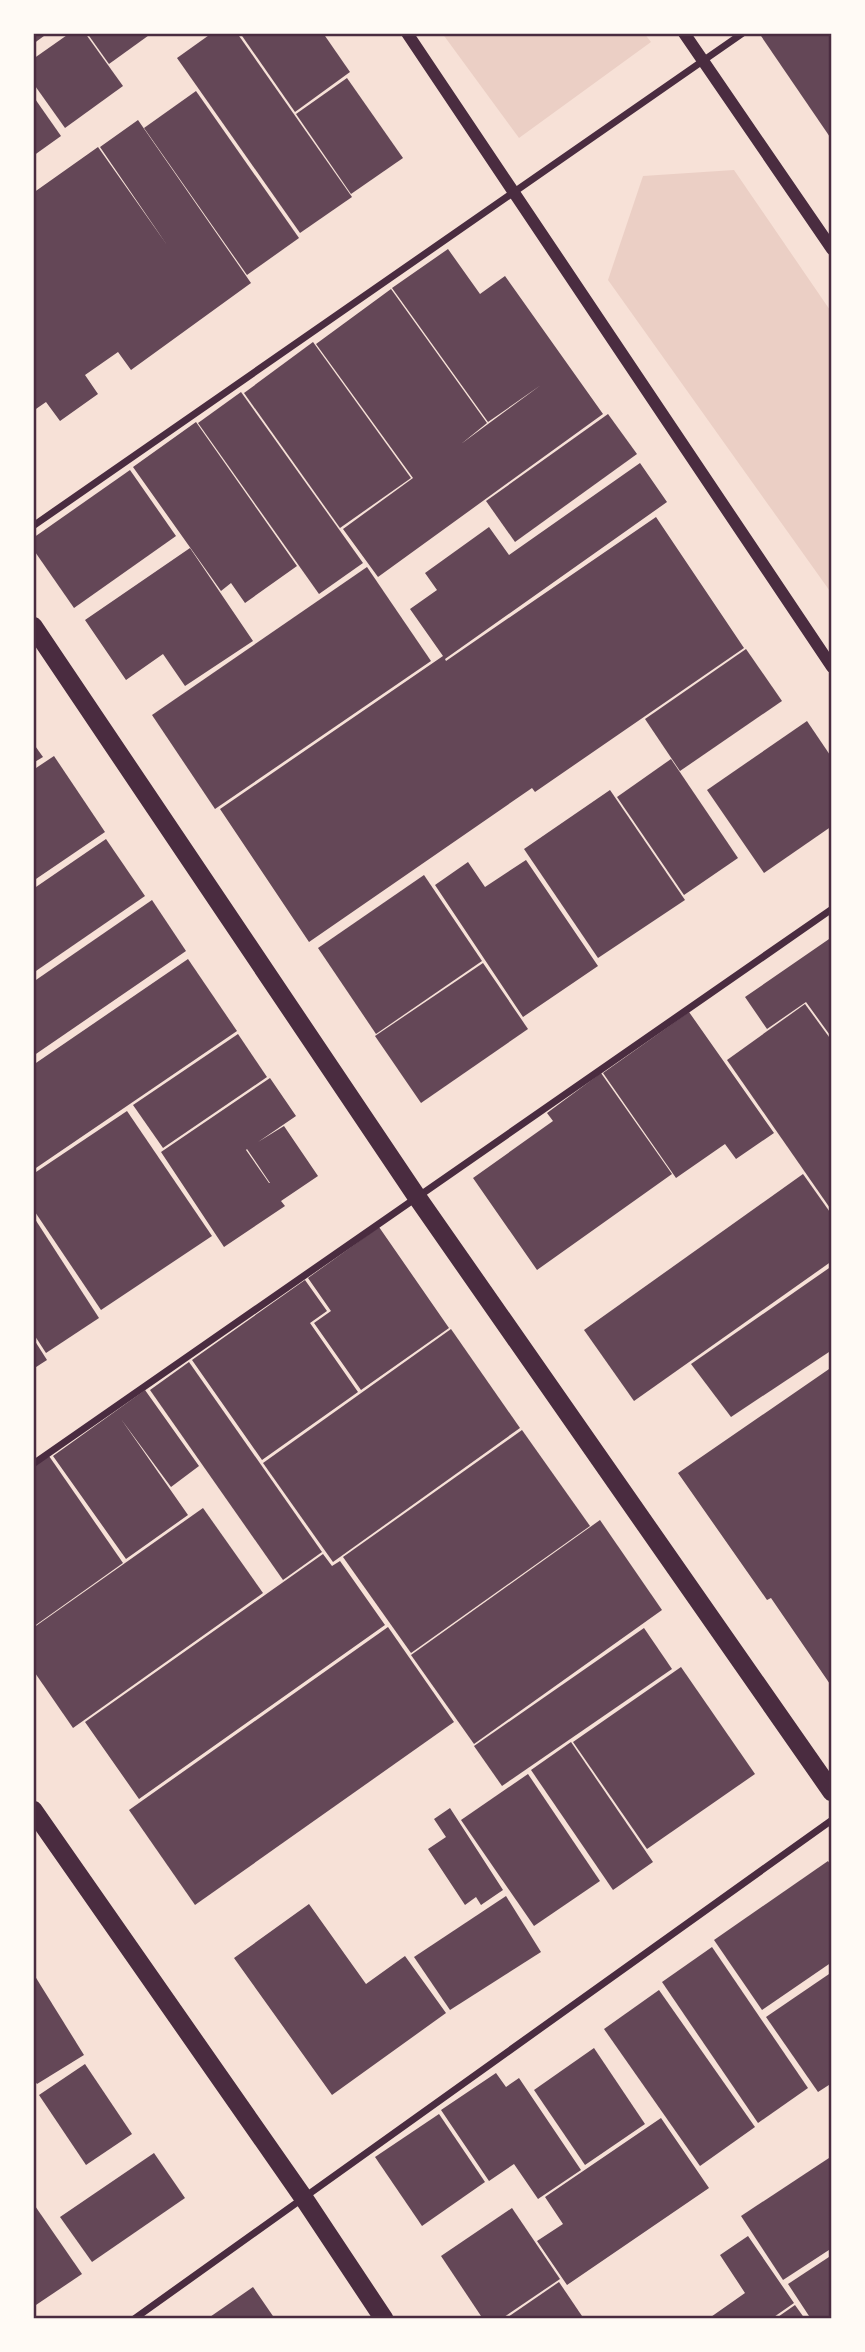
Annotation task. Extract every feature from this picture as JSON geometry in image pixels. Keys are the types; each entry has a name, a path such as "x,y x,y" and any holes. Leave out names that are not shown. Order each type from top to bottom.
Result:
{"highway":[{"path":"33,626 417,1197 832,1792"},
{"path":"33,1810 303,2197 384,2319"}],"street":[{"path":"407,33 832,667"},
{"path":"684,33 832,249"},
{"path":"33,526 743,33"},
{"path":"33,1464 832,909"},
{"path":"134,2319 832,1820"}],"shaded area":[{"path":"442,33 644,33 651,42 519,138"},
{"path":"734,170 832,313 832,594 608,280 643,176"}],"building":[{"path":"33,33 48,33 33,44"},
{"path":"70,33 85,33 123,86 65,128 33,83 33,59"},
{"path":"87,33 152,33 109,64"},
{"path":"212,33 237,33 352,197 300,233 177,58"},
{"path":"240,33 323,33 350,72 295,112"},
{"path":"759,33 832,33 832,140"},
{"path":"347,78 403,158 351,194 296,114"},
{"path":"196,91 299,238 247,275 144,128"},
{"path":"33,96 61,136 33,156"},
{"path":"138,120 251,283 131,370 118,352 85,375 98,394 60,421 46,402 33,411 33,193 98,147 167,245 100,147"},
{"path":"448,249 480,294 505,276 603,414 378,577 343,529 413,478 316,344 391,289 487,423 461,444 541,385 488,422 392,288"},
{"path":"313,342 411,478 340,528 244,393"},
{"path":"241,392 363,563 319,594 198,423"},
{"path":"608,414 637,454 515,542 486,501"},
{"path":"196,422 297,566 245,603 231,583 221,591 133,467"},
{"path":"640,463 667,502 445,659 446,661 656,517 744,648 535,792 532,788 309,942 220,809 443,656 410,609 437,590 425,573 489,527 509,555"},
{"path":"130,470 176,536 74,608 33,549 33,538"},
{"path":"190,548 253,641 185,686 163,654 126,680 85,620"},
{"path":"367,567 431,661 215,809 152,715"},
{"path":"746,649 782,701 680,771 645,719"},
{"path":"807,721 832,758 832,826 764,873 707,790"},
{"path":"33,743 43,757 33,763"},
{"path":"54,756 105,832 33,881 33,770"},
{"path":"671,759 738,858 684,895 617,797"},
{"path":"610,790 685,900 598,958 524,849"},
{"path":"106,839 145,896 33,973 33,889"},
{"path":"526,860 598,966 523,1017 435,885 468,862 485,887"},
{"path":"424,875 482,961 376,1034 318,948"},
{"path":"152,900 186,951 33,1056 33,982"},
{"path":"832,937 832,1038 806,1002 767,1029 745,997"},
{"path":"188,959 237,1031 33,1170 33,1065"},
{"path":"483,963 528,1029 421,1103 375,1036"},
{"path":"805,1004 832,1041 832,1211 727,1060"},
{"path":"689,1012 774,1133 736,1159 725,1144 676,1178 603,1073"},
{"path":"238,1034 267,1077 163,1148 133,1105"},
{"path":"601,1073 672,1174 537,1270 473,1178 553,1121 547,1113"},
{"path":"270,1078 296,1116 258,1142 284,1126 318,1176 281,1201 285,1206 224,1247 161,1152","holes":["247,1149 270,1183 246,1150"]},
{"path":"127,1111 212,1236 101,1310 33,1209 33,1174"},
{"path":"803,1174 832,1215 832,1261 634,1401 584,1330"},
{"path":"33,1216 99,1318 46,1353 33,1333"},
{"path":"379,1227 449,1328 361,1390 314,1323 331,1311 308,1278"},
{"path":"832,1266 832,1350 731,1417 691,1364"},
{"path":"305,1280 327,1311 310,1323 358,1392 262,1460 192,1360"},
{"path":"451,1329 520,1428 333,1562 263,1463"},
{"path":"33,1338 47,1360 33,1369"},
{"path":"189,1362 322,1552 283,1580 150,1390"},
{"path":"832,1367 832,1687 771,1598 767,1600 678,1473"},
{"path":"145,1390 199,1466 171,1487 121,1419 188,1515 126,1559 53,1456"},
{"path":"522,1430 590,1526 411,1653 343,1557"},
{"path":"49,1456 123,1563 33,1627 33,1467"},
{"path":"203,1508 263,1593 73,1728 33,1670 33,1628"},
{"path":"600,1520 662,1610 474,1744 411,1655"},
{"path":"323,1554 332,1566 340,1561 385,1625 139,1799 85,1722"},
{"path":"388,1627 454,1722 195,1905 129,1810"},
{"path":"644,1628 672,1669 502,1786 474,1746"},
{"path":"681,1667 755,1774 647,1849 573,1742"},
{"path":"571,1742 653,1862 613,1890 531,1770"},
{"path":"528,1774 600,1881 534,1926 461,1820"},
{"path":"450,1808 503,1890 481,1905 476,1897 465,1905 428,1849 446,1837 434,1819"},
{"path":"828,1861 832,1867 832,1962 762,2010 714,1940"},
{"path":"506,1896 541,1952 450,2010 414,1957"},
{"path":"309,1904 366,1984 405,1956 446,2013 332,2095 234,1958"},
{"path":"712,1947 808,2088 758,2123 662,1982"},
{"path":"832,1972 832,2083 818,2092 766,2017"},
{"path":"33,1973 84,2055 37,2084 33,2079"},
{"path":"659,1990 755,2127 700,2166 604,2029"},
{"path":"594,2048 645,2124 585,2165 534,2090"},
{"path":"85,2064 132,2134 86,2165 39,2095"},
{"path":"496,2073 506,2087 519,2078 581,2170 538,2199 514,2164 489,2181 441,2110"},
{"path":"439,2114 485,2182 422,2226 375,2157"},
{"path":"661,2118 709,2188 567,2285 537,2241 563,2224 545,2197"},
{"path":"154,2153 185,2198 92,2262 60,2217"},
{"path":"832,2156 832,2248 783,2280 741,2216"},
{"path":"33,2203 82,2274 33,2307"},
{"path":"512,2208 560,2279 501,2319 483,2319 441,2256"},
{"path":"748,2236 794,2303 771,2319 708,2319 745,2293 720,2255"},
{"path":"832,2255 832,2319 811,2319 788,2284"},
{"path":"559,2282 584,2319 505,2319"},
{"path":"253,2287 275,2319 207,2319"},
{"path":"795,2305 805,2319 775,2319"}]}
